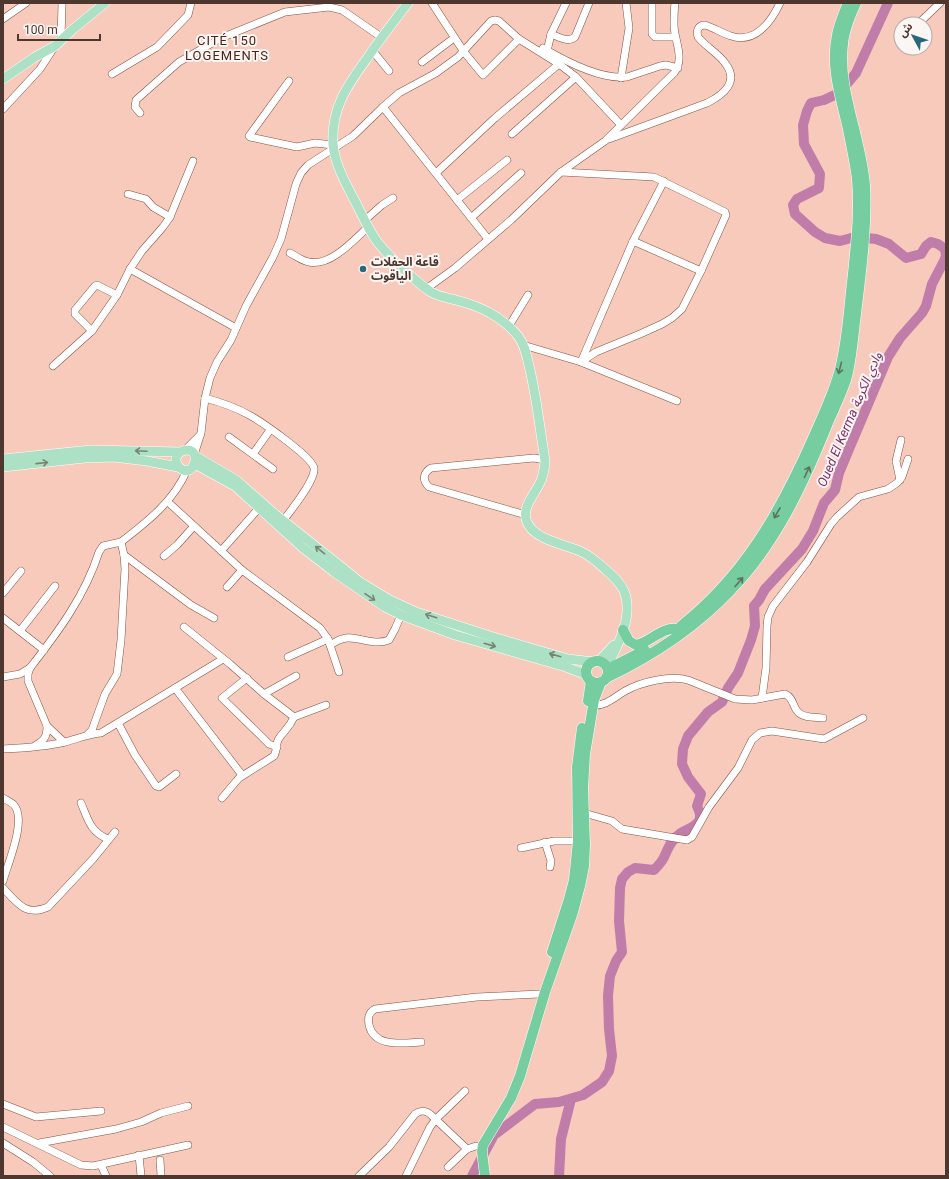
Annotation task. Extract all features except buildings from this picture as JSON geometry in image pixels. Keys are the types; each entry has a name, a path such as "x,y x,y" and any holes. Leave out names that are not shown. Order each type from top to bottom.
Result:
{"highway":[{"path":"482,1175 475,1150 507,1090 530,1025 538,994 574,880 578,841 577,767 589,694 587,667 602,670 644,658 696,623 732,590 755,562 782,521 820,442 845,382 850,358 860,246 857,180 839,73 834,55 836,36 848,3"},
{"path":"839,73 842,62 843,41 856,3"},
{"path":"589,678 596,683 602,670 636,655 677,629 701,609 722,588 755,548 781,506 832,394 840,368 844,347 860,246"},
{"path":"622,633 629,641 636,645 666,630 677,629"},
{"path":"475,1150 485,1141 508,1104 520,1076 545,992 573,912 580,886 584,866 583,788 585,754 592,706 602,670"}],"main road":[{"path":"3,79 34,57 58,43 105,3"},
{"path":"3,467 85,458 113,457 147,461 190,462 240,482 283,521 360,582 390,600 405,614 576,660 602,670 616,649 622,633 626,618 627,603 624,591 616,579 589,556 543,537 532,530 526,521 526,511 530,500 542,480 545,470 545,460 526,349 520,338 509,326 497,317 482,309 463,302 436,296 426,289 391,257 377,241 341,173 334,146 334,121 338,106 353,76 408,3"},
{"path":"3,459 91,450 182,451 192,452 190,462"},
{"path":"182,451 176,458 176,462 190,462 235,486 303,548 371,598 455,635 572,668 589,678"}],"street":[{"path":"3,19 26,3"},
{"path":"3,109 40,70 58,43 62,3"},
{"path":"112,74 157,46 188,15 191,3"},
{"path":"432,3 454,38 483,75 519,39"},
{"path":"547,51 551,34 566,3"},
{"path":"551,34 572,40 575,37 589,3"},
{"path":"621,78 629,28 626,3"},
{"path":"652,3 652,34 655,37 675,37"},
{"path":"426,289 456,268 512,220 561,172 605,141 667,81 678,68 679,56 674,26 675,3"},
{"path":"605,141 673,114 707,103 719,95 729,86 731,81 730,71 725,62 698,37 698,29 705,25 741,38 752,36 768,22 780,3"},
{"path":"926,16 940,3"},
{"path":"140,113 135,107 136,100 179,62 221,38 285,12 329,7 342,10 381,37"},
{"path":"64,742 47,726 28,681 30,668 77,603 84,590 99,552 104,546 121,542 136,531 168,502 182,483 201,433 205,398 210,378 246,306 276,251 296,184 301,173 308,165 334,146 353,136 371,120 383,106 399,93 436,73 464,52 491,21 496,20 519,39 560,64 576,77 621,125"},
{"path":"509,30 571,64 593,72 621,78 660,66 666,65 678,68"},
{"path":"422,62 454,38"},
{"path":"372,50 389,71"},
{"path":"436,173 495,118 560,64"},
{"path":"512,134 576,77"},
{"path":"289,81 248,136 297,147 315,143 334,146"},
{"path":"383,106 488,239"},
{"path":"457,200 507,160"},
{"path":"53,366 92,331 117,295 130,269 142,251 164,228 193,161"},
{"path":"561,172 654,177 726,214 702,271 682,309 672,318 640,334 596,352 581,362"},
{"path":"471,218 521,173"},
{"path":"581,362 633,241 664,181"},
{"path":"128,194 146,199 153,207 170,217"},
{"path":"290,253 309,262 315,263 335,256 367,224 382,205 393,198"},
{"path":"633,241 702,271"},
{"path":"130,269 236,328"},
{"path":"92,331 75,314 75,310 97,285 117,295"},
{"path":"509,326 528,295"},
{"path":"523,345 581,362 677,401"},
{"path":"205,398 219,402 251,416 308,458 314,469 311,480 283,521"},
{"path":"253,454 270,430"},
{"path":"182,451 201,433"},
{"path":"229,437 273,469"},
{"path":"900,480 896,461 901,440"},
{"path":"526,516 429,487 425,483 424,477 426,471 431,468 523,459 534,458 545,460"},
{"path":"762,698 766,668 767,622 770,612 778,599 807,562 831,524 851,503 864,495 888,489 900,480 908,459"},
{"path":"168,502 242,570 320,628 329,642 339,672"},
{"path":"221,551 259,508"},
{"path":"164,556 177,545 194,526"},
{"path":"88,734 92,730 105,694 117,674 121,640 124,555 121,542"},
{"path":"124,555 191,605 214,618"},
{"path":"228,587 242,570"},
{"path":"3,593 21,571"},
{"path":"20,631 55,586"},
{"path":"288,657 329,642 342,639 349,638 379,643 389,640 405,614"},
{"path":"3,618 44,650"},
{"path":"184,627 294,717"},
{"path":"3,749 33,747 64,742 88,734 101,732 223,659"},
{"path":"3,677 20,674 30,668"},
{"path":"264,694 296,676"},
{"path":"247,678 222,698 266,741 276,748"},
{"path":"592,706 605,704 633,687 656,680 684,678 735,699 745,700 782,694 787,695 791,698 799,713 823,718"},
{"path":"175,688 242,775"},
{"path":"222,798 242,775 274,756 278,740 291,724 294,717 326,705"},
{"path":"584,813 612,821 622,829 687,840 692,837 709,807 733,776 743,760 750,743 757,734 768,731 824,739 862,718"},
{"path":"118,723 139,761 156,786 159,787 176,774"},
{"path":"33,747 45,738 47,726"},
{"path":"3,798 13,805 18,815 18,827 3,881"},
{"path":"81,802 93,831 108,840"},
{"path":"3,888 20,906 26,909 42,910 48,908 93,859 115,832"},
{"path":"521,848 545,842 578,841"},
{"path":"545,842 551,861 550,866"},
{"path":"3,855 11,854"},
{"path":"421,1042 393,1043 377,1038 370,1031 368,1020 370,1013 375,1009 469,998 538,994"},
{"path":"406,1176 430,1127 436,1119 465,1091"},
{"path":"3,1104 36,1117 101,1111"},
{"path":"38,1143 116,1129 188,1106"},
{"path":"359,1176 389,1147 418,1112 425,1111 475,1150 448,1167"},
{"path":"3,1126 82,1165 101,1165 139,1155 188,1145"},
{"path":"3,1143 33,1162 50,1176"},
{"path":"139,1155 141,1176"},
{"path":"160,1160 161,1176"},
{"path":"101,1165 106,1176"}],"waterway":[{"name":"Oued El Kerma وادي الكرمة","path":"472,1176 494,1135 535,1104 559,1102 583,1095 602,1082 609,1071 612,1056 608,996 610,976 616,961 622,952 619,921 620,888 622,879 628,872 635,868 654,870 662,861 673,840 699,821 700,815 697,806 701,794 688,777 682,764 683,749 688,736 708,712 722,702 728,688 738,673 755,626 754,606 765,589 802,549 813,531 824,503 835,490 839,473 888,357 900,338 922,313 926,306 932,284 946,256 945,249 938,244 931,242 926,246 921,254 906,258 889,244 876,239 855,237 840,241 825,238 815,232 795,214 793,205 797,199 819,188 820,174 804,144 803,125 807,111 811,103 824,100 839,93 856,73 888,3"},
{"path":"559,1176 561,1139 571,1099"}],"place":[{"name":"قاعة الحفلات الياقوت","path":"363,269"}],"district":[{"name":"CITÉ 150 LOGEMENTS","path":"227,48"}]}
